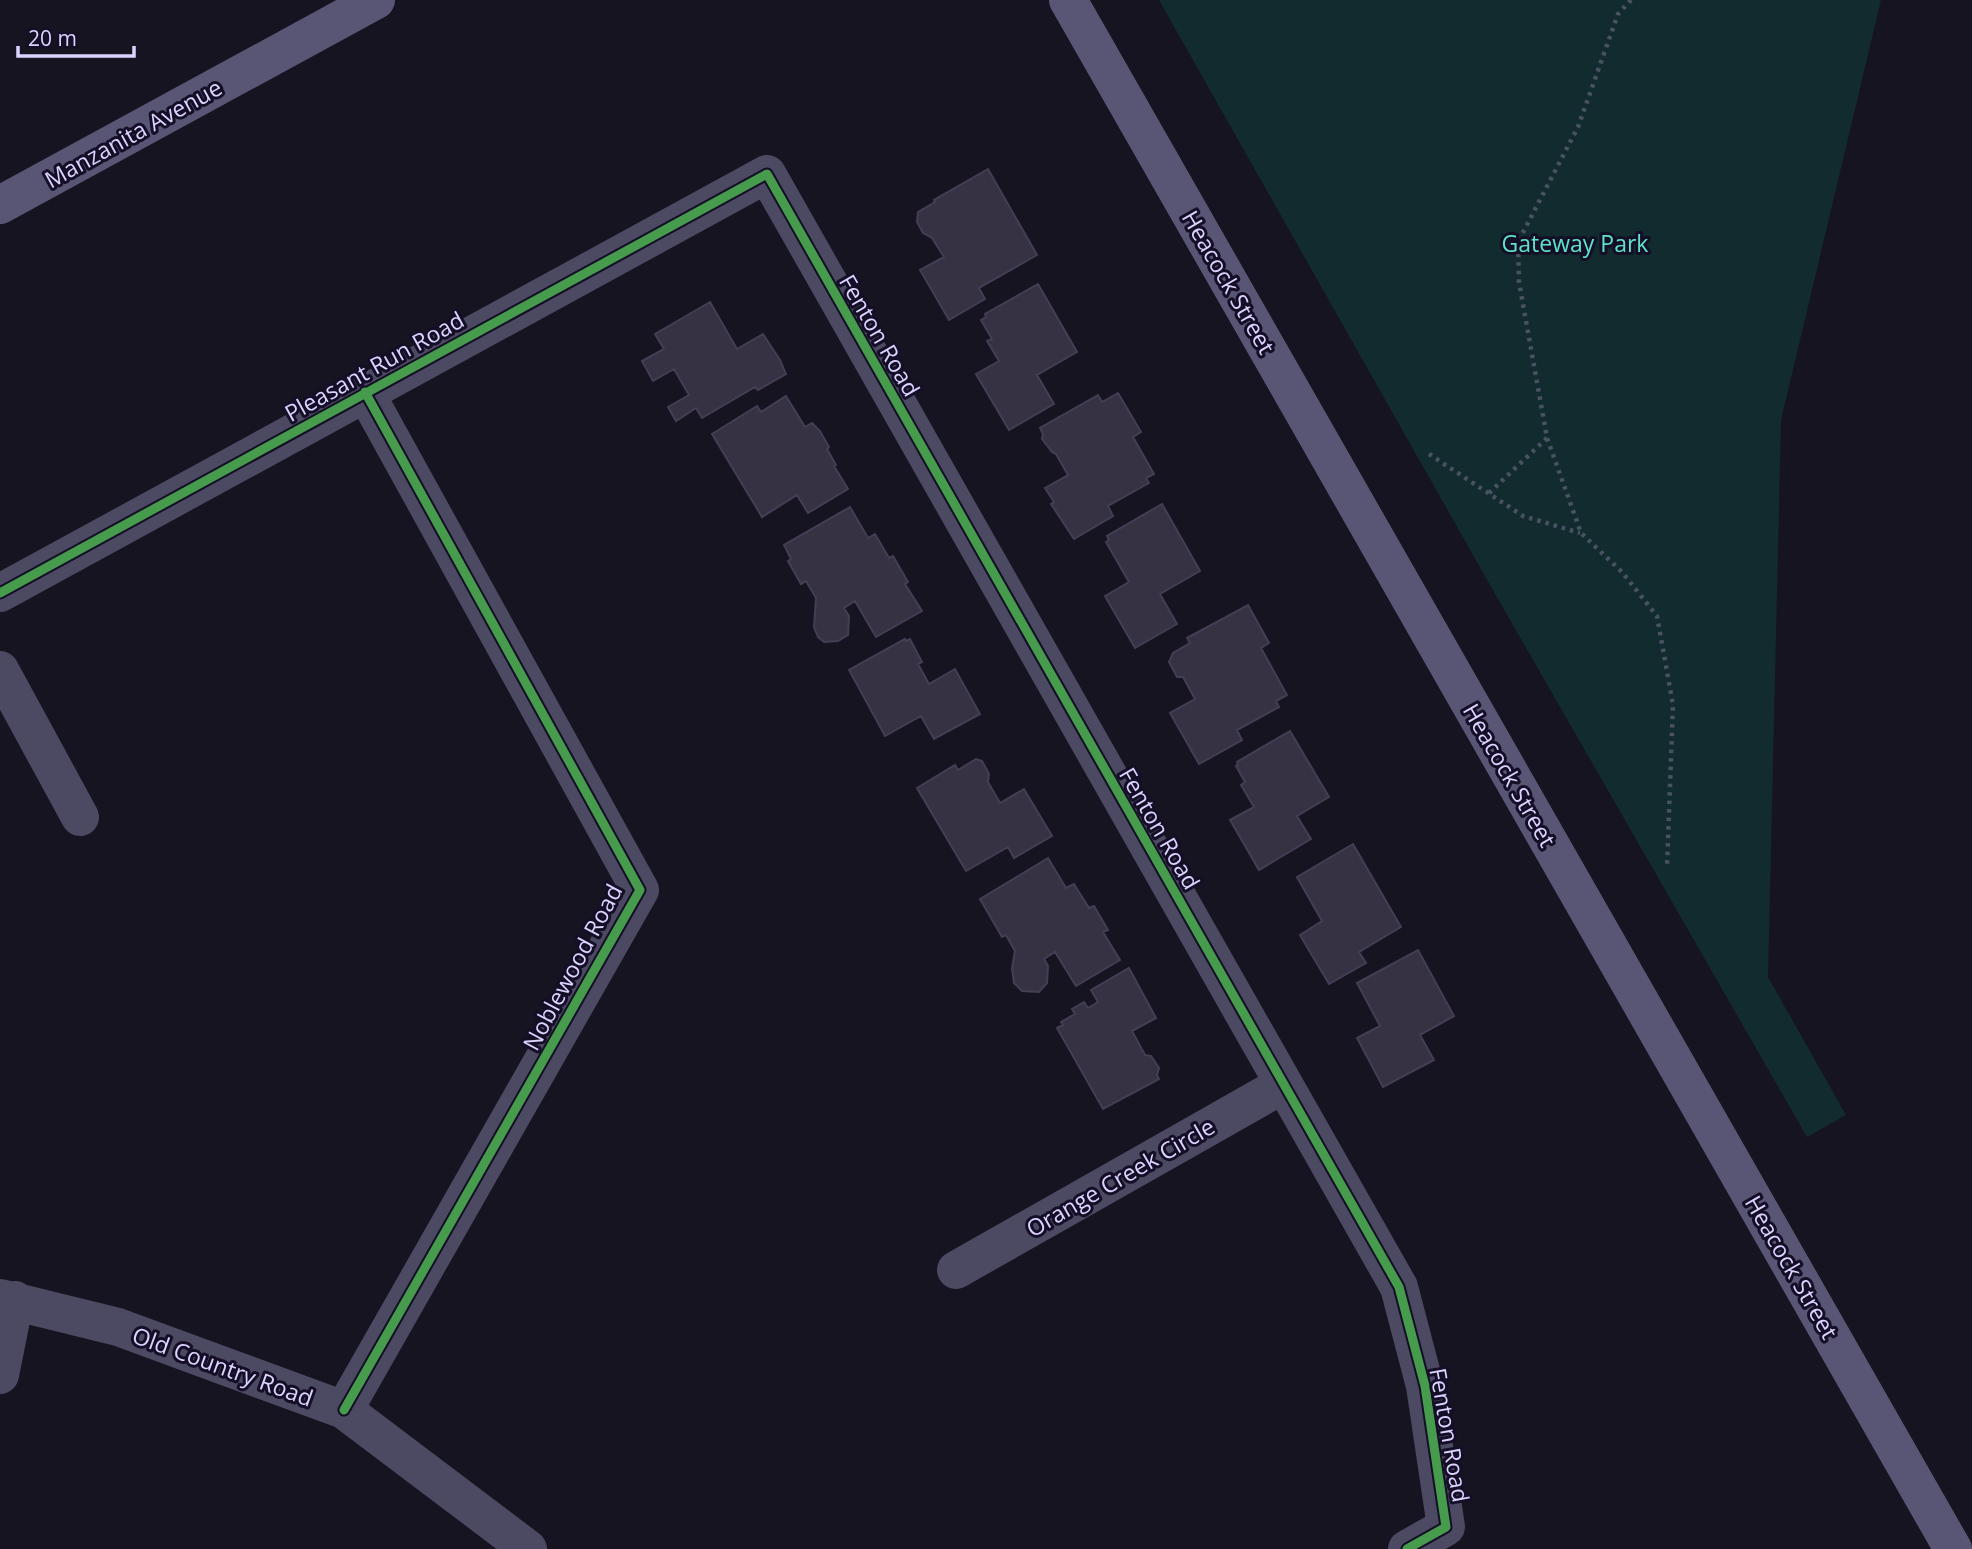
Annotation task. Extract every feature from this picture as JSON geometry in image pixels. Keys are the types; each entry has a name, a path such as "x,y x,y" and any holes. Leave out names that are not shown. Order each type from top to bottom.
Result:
{"main road":[{"name":"Manzanita Avenue","path":"0,205 376,0"},
{"name":"Heacock Street","path":"1068,0 1953,1549"}],"street":[{"name":"Pleasant Run Road","path":"0,593 767,174"},
{"name":"Fenton Road","path":"767,174 1399,1287 1425,1385 1446,1527 1407,1549"},
{"name":"Noblewood Road","path":"344,1410 640,890 365,392"},
{"path":"0,670 80,817"},
{"name":"Orange Creek Circle","path":"956,1270 1284,1084"},
{"name":"Old Country Road","path":"7,1299 118,1327 344,1410 528,1549"},
{"path":"0,1375 7,1299"}],"path":[{"path":"1581,533 1548,438 1520,282 1518,242 1578,127 1618,14 1630,0"},
{"path":"1489,493 1548,438"},
{"path":"1429,453 1523,516 1581,533 1622,572 1657,616 1673,705 1667,867"}],"green space":[{"name":"Gateway Park","path":"1159,0 1881,0 1781,420 1768,977 1846,1115 1807,1137"}],"building":[{"path":"988,169 1037,255 979,288 985,299 949,320 920,270 944,257 932,238 923,233 917,222 918,212"},
{"path":"1038,284 1077,352 1037,375 1054,404 1009,430 976,374 999,361 987,341 992,339 981,320 986,317 985,314"},
{"path":"710,302 737,349 763,334 786,374 758,390 755,387 702,418 696,408 676,421 668,407 689,395 674,369 653,381 642,361 664,349 655,334"},
{"path":"1118,393 1141,432 1133,437 1154,474 1146,478 1149,483 1108,506 1113,516 1074,539 1051,504 1054,502 1045,488 1068,475 1056,454 1042,439 1040,428 1098,395 1102,402"},
{"path":"786,396 805,427 812,423 820,431 829,447 827,449 836,465 834,466 848,489 808,513 797,495 762,517 712,434 757,406 761,412"},
{"path":"1162,504 1200,571 1160,594 1177,624 1135,648 1105,596 1129,582 1106,542 1109,540 1107,536"},
{"path":"850,507 868,538 875,534 889,558 893,556 908,582 905,584 922,611 876,637 855,601 844,608 849,616 848,635 838,641 824,642 818,637 814,627 816,598 806,581 801,584 788,561 791,559 784,545"},
{"path":"1248,605 1269,643 1261,648 1287,695 1276,701 1279,707 1237,730 1242,740 1199,764 1170,713 1195,699 1183,677 1177,677 1169,662 1173,653 1190,643 1187,638"},
{"path":"905,639 910,639 922,662 918,664 929,684 955,669 980,714 934,739 921,716 885,736 849,670"},
{"path":"1290,731 1329,797 1297,816 1311,839 1259,870 1230,820 1254,807 1241,785 1245,782 1236,766 1237,762"},
{"path":"976,759 982,761 989,774 988,782 1000,803 1024,789 1052,836 1014,858 1008,847 966,871 917,788 955,765 958,770"},
{"path":"1353,844 1401,927 1359,952 1366,963 1329,984 1300,935 1322,921 1297,877"},
{"path":"1048,858 1066,888 1074,884 1089,908 1094,906 1108,930 1103,932 1120,960 1076,986 1055,952 1044,959 1048,966 1047,983 1039,992 1022,991 1014,983 1012,968 1015,951 1006,935 1002,937 980,899"},
{"path":"1418,950 1454,1016 1420,1035 1434,1060 1383,1087 1357,1038 1380,1026 1357,983"},
{"path":"1129,968 1156,1018 1132,1031 1145,1055 1151,1056 1159,1068 1159,1079 1103,1109 1057,1028 1063,1025 1061,1022 1075,1014 1072,1009 1084,1002 1088,1008 1098,1002 1091,990"}],"cycle path":[{"path":"0,593 767,174 1399,1287 1425,1386 1446,1527 1407,1549"},
{"path":"344,1410 640,890 365,392"}]}
